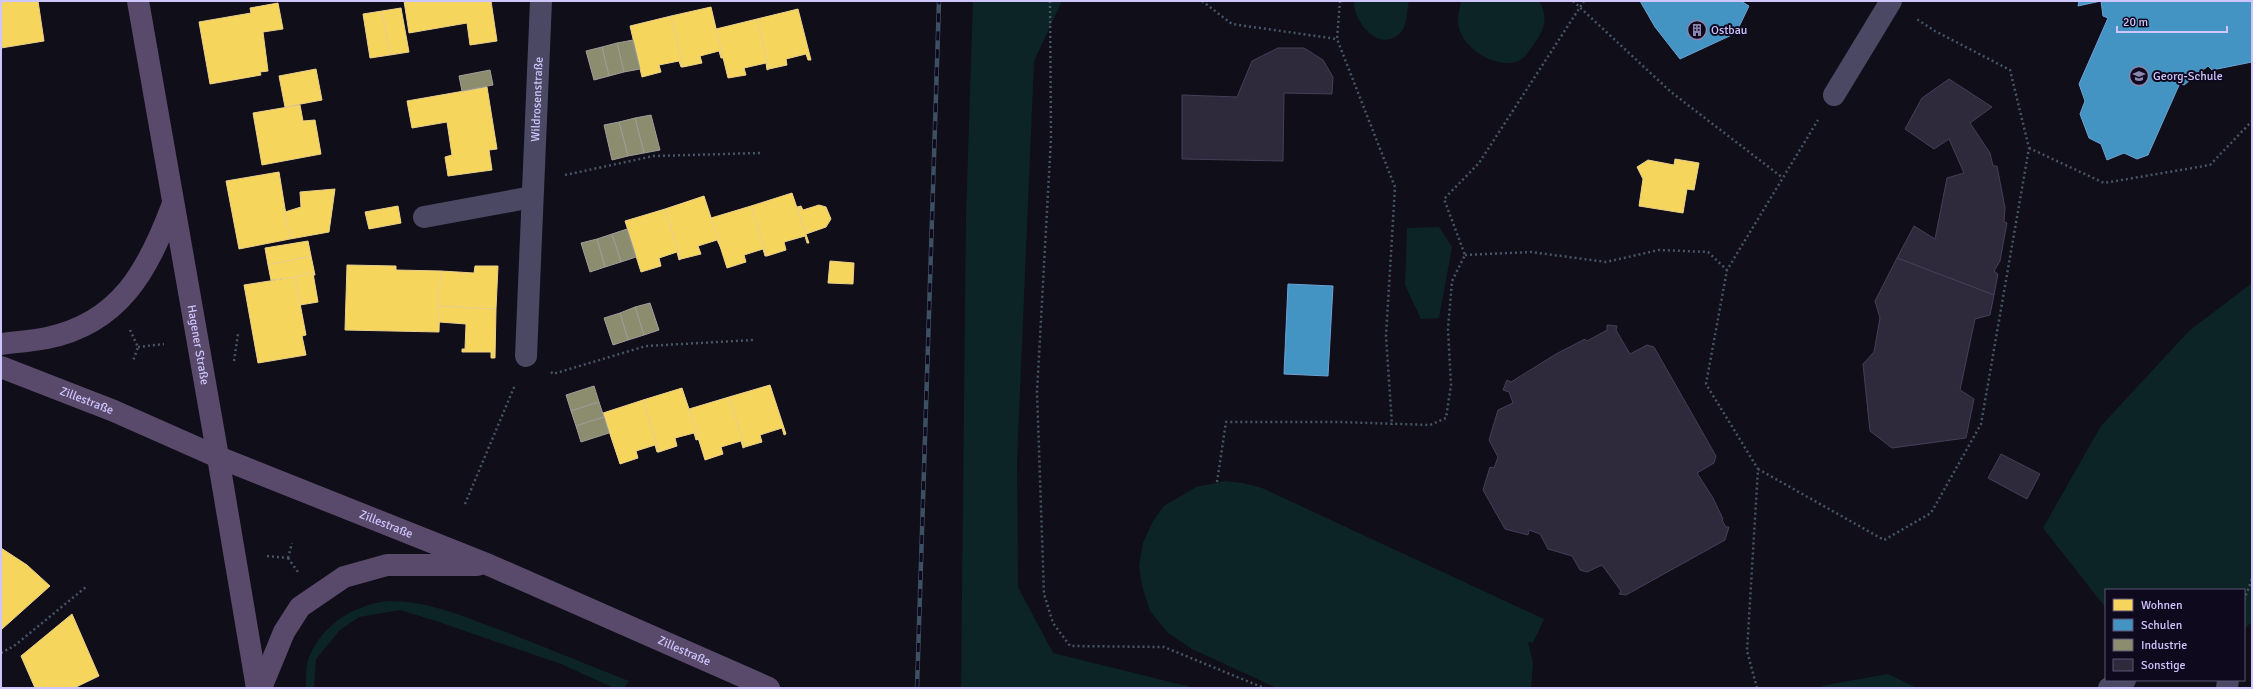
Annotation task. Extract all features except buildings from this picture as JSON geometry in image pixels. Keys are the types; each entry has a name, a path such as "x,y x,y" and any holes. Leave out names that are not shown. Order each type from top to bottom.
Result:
{"main road":[{"name":"Hagener Straße","path":"138,1 172,205 218,457 257,688"},
{"path":"1,344 47,338 86,325 113,306 138,280 159,241 172,205"},
{"name":"Zillestraße","path":"1,367 114,411 218,457 489,565 769,688"},
{"path":"261,688 284,632 300,607 344,577 387,565 489,565"}],"street":[{"name":"Wildrosenstraße","path":"526,356 541,1"},
{"path":"1834,95 1891,1"},
{"path":"424,217 533,190"},
{"path":"2109,688 2123,681"}],"path":[{"path":"1050,1 1051,138 1037,392 1044,594 1052,623 1070,646 1164,647 1264,688"},
{"path":"1202,1 1232,24 1337,39"},
{"path":"1340,1 1337,39 1395,187 1386,336 1392,425"},
{"path":"1573,1 1671,92 1783,178"},
{"path":"1217,482 1226,422 1340,422 1392,425 1430,425 1446,418 1451,385 1448,329 1452,281 1465,255 1444,199 1479,163 1584,1"},
{"path":"1834,95 1727,270 1706,384 1758,469 1884,540 1931,513 1981,424 2029,148 2010,70 1935,31 1891,1"},
{"path":"2029,148 2104,184 2210,165 2252,121"},
{"path":"533,190 654,156 760,153"},
{"path":"1465,255 1531,252 1606,262 1659,250 1708,252 1727,270"},
{"path":"465,504 526,356 553,374 646,346 754,340"},
{"path":"133,362 138,347 164,344"},
{"path":"1757,688 1747,651 1758,469"},
{"path":"263,556 288,558 292,543"},
{"path":"2245,597 2252,578"},
{"path":"1,653 14,646 86,587"}],"green space":[{"path":"973,1 1062,1 1034,61 1017,461 1018,587 1053,653 1195,688 961,688 966,217"},
{"path":"1354,1 1409,1 1404,28 1398,35 1390,39 1382,40 1375,37 1362,25 1355,9"},
{"path":"1461,1 1539,1 1544,14 1544,26 1539,37 1523,58 1515,62 1498,62 1481,55 1474,50 1462,36 1458,21"},
{"path":"1439,227 1452,247 1439,318 1421,319 1405,285 1407,228"},
{"path":"2252,283 2252,622 2245,628 2245,589 2105,589 2105,607 2043,528 2101,426 2189,331"},
{"path":"1225,481 1243,483 1262,488 1544,619 1533,643 1528,642 1533,663 1531,688 1277,688 1192,649 1168,633 1150,611 1142,586 1139,566 1143,543 1153,521 1164,506 1196,487"},
{"path":"389,601 416,603 454,613 629,681 624,688 614,688 561,664 400,610 359,617 340,630 316,659 314,688 306,688 309,657 315,645 323,635 352,611 364,606"},
{"path":"1888,674 1917,688 1817,688 1826,685"}],"railway":[{"path":"917,688 939,1"}],"place":[{"name":"Ostbau","path":"1697,30"},
{"name":"Georg-Schule","path":"2139,76"}]}
